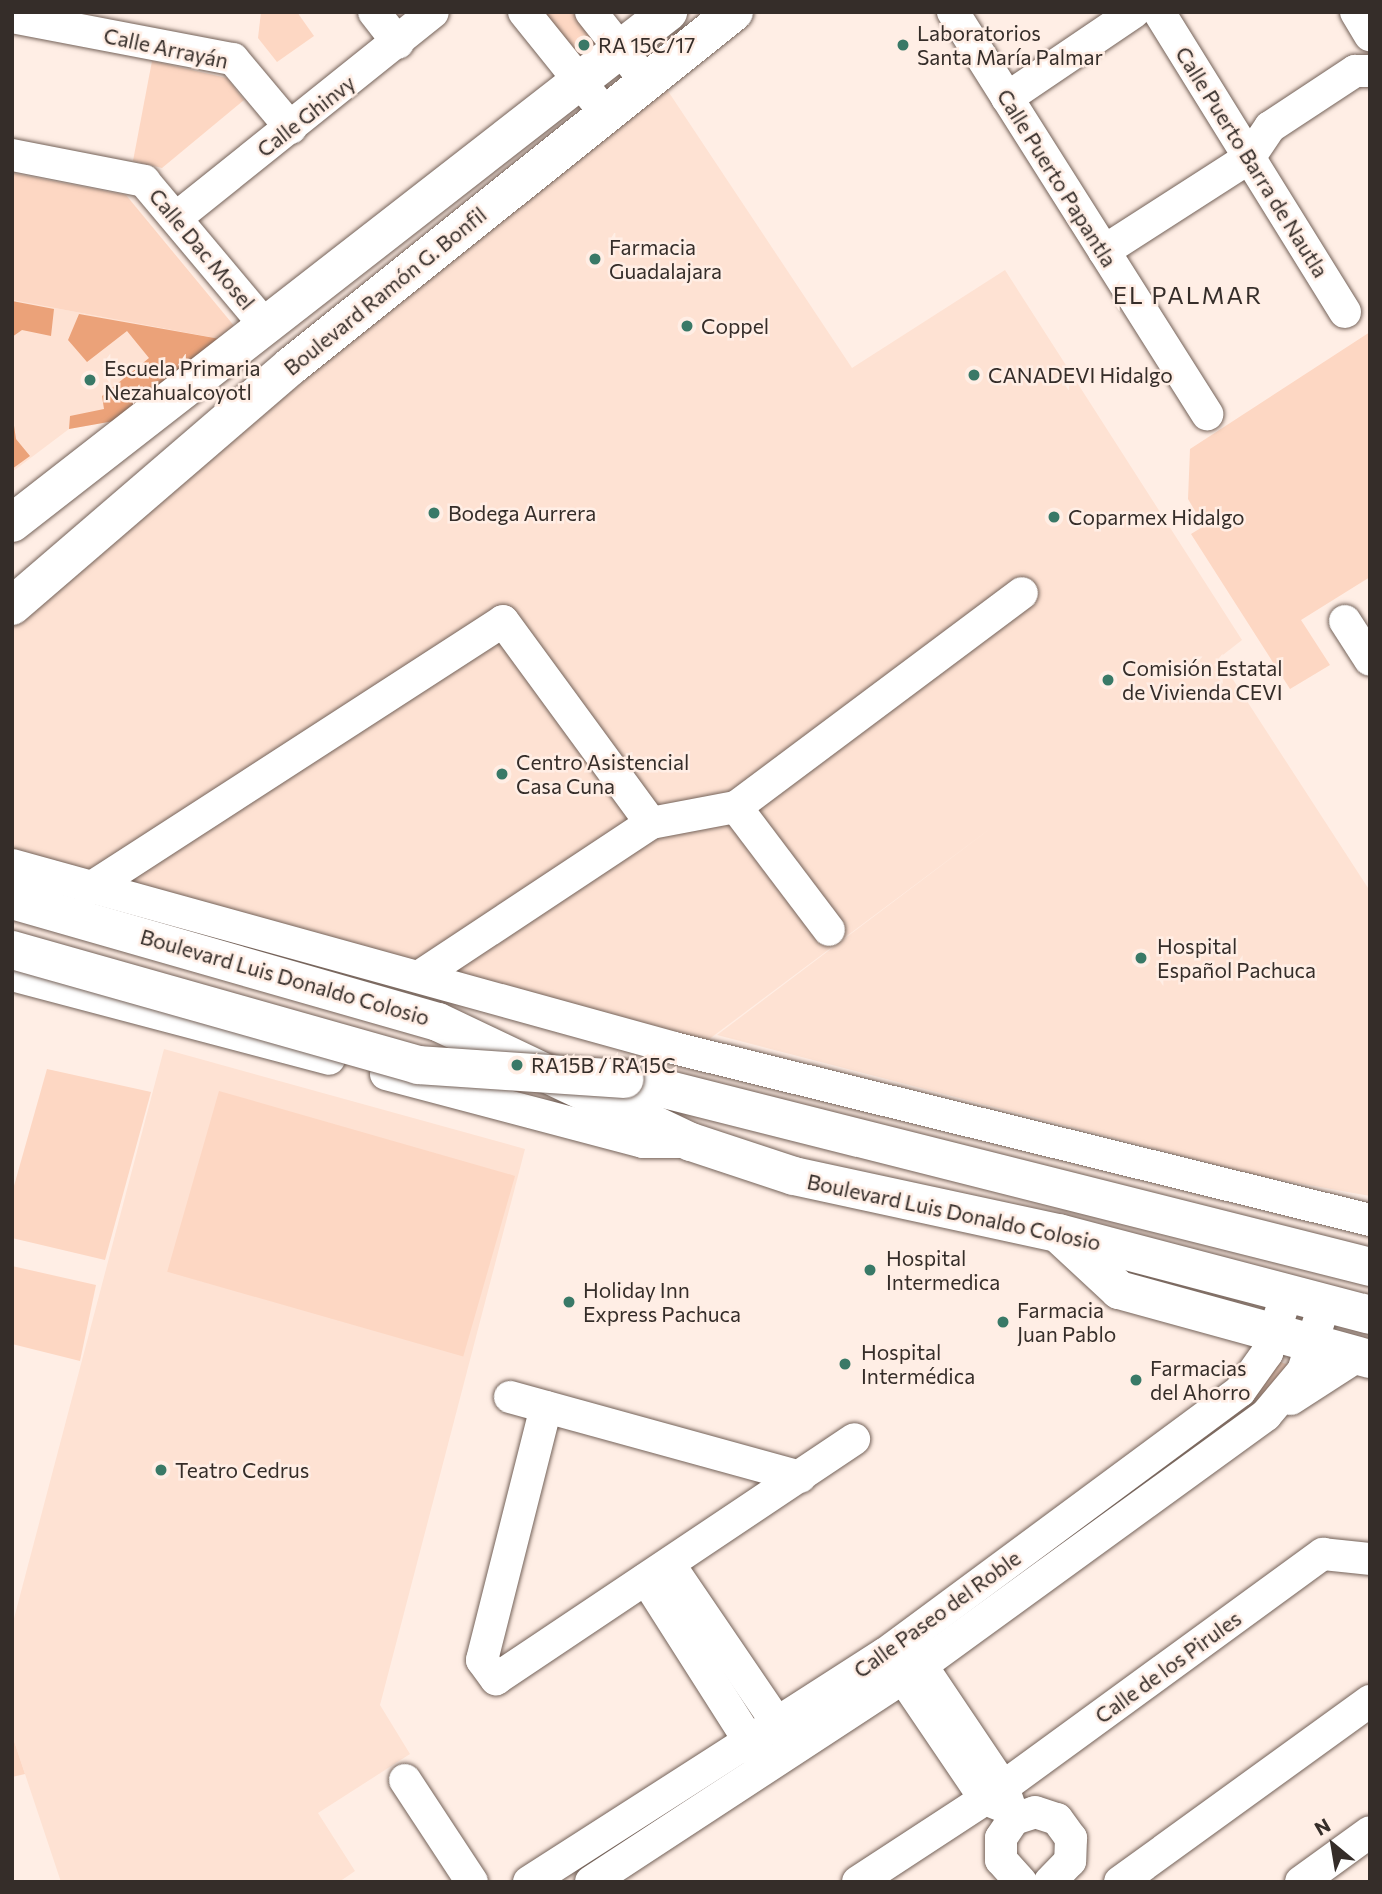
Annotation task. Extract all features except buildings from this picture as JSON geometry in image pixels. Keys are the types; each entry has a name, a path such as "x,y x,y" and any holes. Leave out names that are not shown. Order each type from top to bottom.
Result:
{"main road":[{"path":"12,523 667,12"},
{"name":"Boulevard Ramón G. Bonfil","path":"12,606 153,483 734,12"},
{"path":"12,541 447,206 512,133"},
{"path":"12,576 153,483"},
{"name":"Boulevard Luis Donaldo Colosio","path":"12,900 438,1023 691,1142 794,1176 1058,1233 1288,1291 1370,1315"},
{"name":"Boulevard Luis Donaldo Colosio","path":"12,950 418,1065 625,1079 1370,1267"},
{"path":"1058,1233 1119,1290 1364,1357"}],"street":[{"path":"374,12 398,43"},
{"name":"Calle Ghinvy","path":"176,218 398,43 433,12"},
{"path":"524,12 606,114"},
{"path":"591,12 645,82"},
{"name":"Calle Puerto Papantla","path":"953,12 1207,414"},
{"path":"1007,98 1134,12"},
{"name":"Calle Puerto Barra de Nautla","path":"1159,12 1345,312"},
{"path":"1356,12 1370,35"},
{"name":"Calle Arrayán","path":"12,17 233,59 291,128"},
{"path":"1104,251 1249,158 1270,127 1355,71 1370,71"},
{"name":"Calle Dac Mosel","path":"12,155 144,181 264,324"},
{"path":"420,976 651,823 736,807 1022,593"},
{"path":"89,889 502,621 651,823"},
{"path":"1345,621 1370,660"},
{"path":"736,807 829,930"},
{"path":"12,864 89,889 420,976 674,1048 1370,1220"},
{"path":"12,975 643,1142 691,1142"},
{"name":"Calle Paseo del Roble","path":"591,1882 759,1755 1266,1415 1290,1393 1295,1336 1288,1291"},
{"name":"Calle Paseo del Roble","path":"904,1659 1240,1391 1325,1302"},
{"path":"1266,1415 1364,1357"},
{"path":"510,1397 800,1477"},
{"path":"546,1407 482,1660 496,1679 855,1439"},
{"name":"Calle de los Pirules","path":"858,1882 1002,1803 1334,1550 1370,1559"},
{"path":"657,1572 716,1661 759,1755"},
{"path":"904,1659 1002,1803 999,1849 1006,1870 1021,1882"},
{"path":"716,1661 786,1737"},
{"path":"1120,1882 1370,1701"},
{"name":"Calle Paseo del Roble","path":"529,1882 759,1755"},
{"path":"405,1780 472,1882"},
{"path":"1002,1803 1047,1814 1066,1827 1072,1849 1054,1881"},
{"path":"1301,1882 1370,1832"}],"shaded area":[{"path":"261,12 297,12 314,36 277,62 258,38"},
{"path":"540,12 572,12 597,43 578,59"},
{"path":"152,61 227,78 244,100 162,168 133,161"},
{"path":"664,85 852,368 1005,270 1242,640 1219,658 1370,891 1370,1196 1264,1177 717,1035 995,825 700,1046 12,878 12,598"},
{"path":"12,173 126,195 235,327 220,339 12,300"},
{"name":"Escuela Primaria Nezahualcoyotl","path":"12,300 220,339 114,421 69,429 12,472"},
{"path":"12,301 54,309 51,336 22,330 12,337"},
{"path":"79,314 220,339 114,421 69,429 70,416 104,409 102,396 149,358 127,331 87,362 68,340"},
{"path":"1370,332 1370,577 1301,620 1330,665 1290,689 1191,534 1204,526 1188,499 1190,449"},
{"path":"12,412 16,439 30,456 12,469"},
{"path":"164,1049 525,1149 380,1705 410,1754 318,1813 355,1871 339,1882 61,1882 12,1735 12,1626"},
{"path":"47,1069 151,1092 105,1260 12,1238 12,1193"},
{"path":"219,1091 515,1176 463,1357 167,1272"},
{"path":"12,1266 96,1285 80,1361 12,1344"},
{"path":"1277,1361 1292,1366 1281,1384 1171,1469 1166,1461"},
{"path":"12,1735 25,1774 12,1777"}],"place":[{"name":"RA 15C/17","path":"584,45"},
{"name":"Laboratorios Santa María Palmar","path":"903,45"},
{"name":"Farmacia Guadalajara","path":"595,259"},
{"name":"Coppel","path":"687,326"},
{"name":"CANADEVI Hidalgo","path":"974,375"},
{"name":"Escuela Primaria Nezahualcoyotl","path":"90,380"},
{"name":"Bodega Aurrera","path":"434,513"},
{"name":"Coparmex Hidalgo","path":"1054,517"},
{"name":"Comisión Estatal de Vivienda CEVI","path":"1108,680"},
{"name":"Centro Asistencial Casa Cuna","path":"502,774"},
{"name":"Hospital Español Pachuca","path":"1141,958"},
{"name":"RA15B / RA15C","path":"517,1065"},
{"name":"Hospital Intermedica","path":"870,1270"},
{"name":"Holiday Inn Express Pachuca","path":"569,1302"},
{"name":"Farmacia Juan Pablo","path":"1003,1322"},
{"name":"Hospital Intermédica","path":"845,1364"},
{"name":"Farmacias del Ahorro","path":"1136,1380"},
{"name":"Teatro Cedrus","path":"161,1470"}],"district":[{"name":"EL PALMAR","path":"1188,295"}]}
